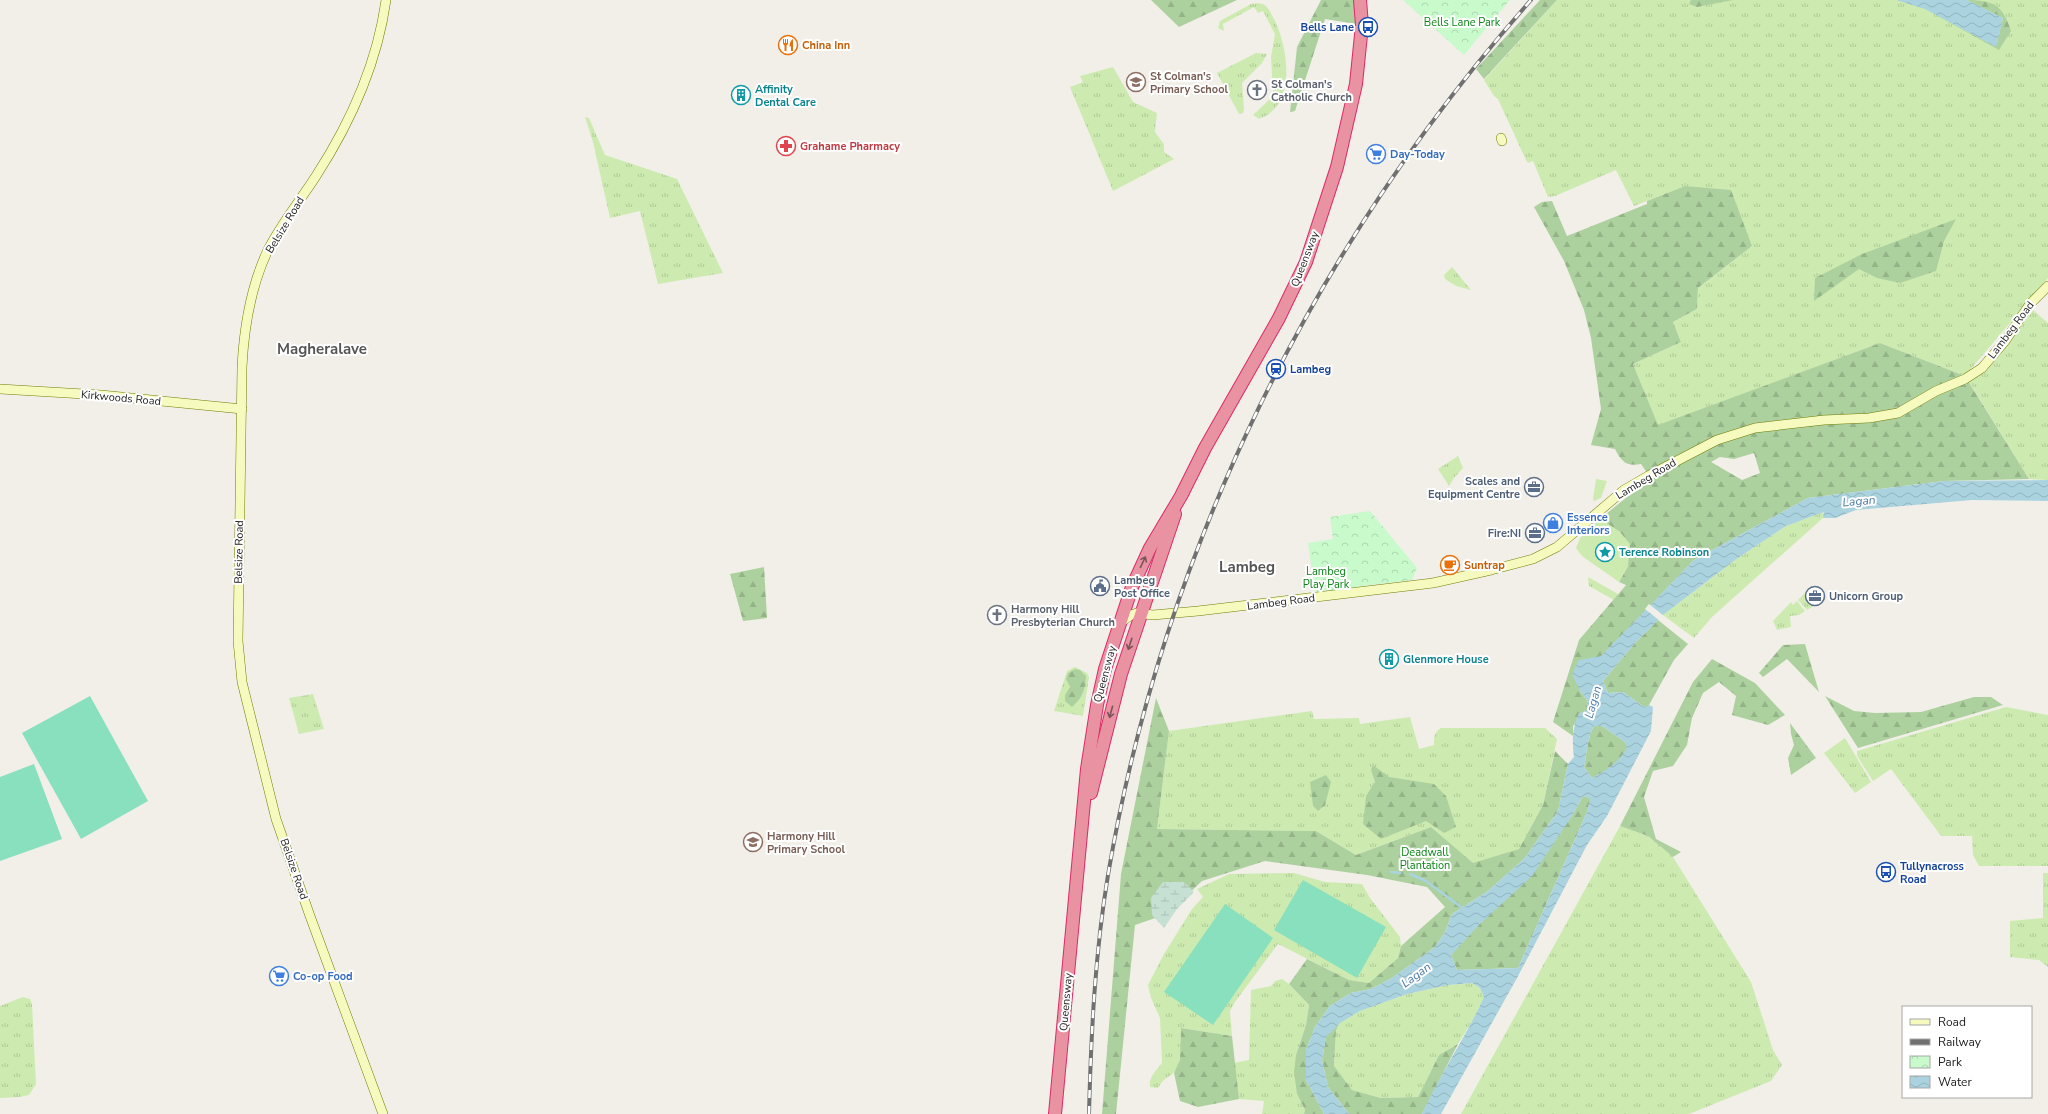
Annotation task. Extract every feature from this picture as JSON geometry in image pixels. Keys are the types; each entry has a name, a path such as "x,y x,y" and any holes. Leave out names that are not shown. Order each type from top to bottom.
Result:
{"highway":[{"name":"Queensway","path":"1055,1114 1087,768 1097,705 1105,670 1128,598 1150,548 1181,496 1205,448 1279,318 1306,262 1337,167 1356,84 1362,25 1360,0"},
{"name":"Queensway","path":"1081,843 1120,674 1138,613 1181,496"}],"street":[{"name":"Belsize Road","path":"383,1114 276,819 242,682 238,642 244,332 248,308 259,273 277,234 335,146 355,107 371,67 386,0"},
{"name":"Lambeg Road","path":"1138,613 1153,616 1205,611 1417,585 1491,570 1533,559 1557,547 1624,490 1716,440 1755,428 1824,420 1869,418 1898,413 1936,391 1965,379 1982,368 2005,342 2030,304 2048,286"},
{"name":"Kirkwoods Road","path":"0,389 101,395 242,409"},
{"path":"1120,623 1130,615 1138,613 1128,598"}],"green space":[{"path":"1151,0 1237,0 1179,27"},
{"path":"1321,0 1354,0 1357,24 1325,19 1295,111 1290,112 1297,47"},
{"name":"Bells Lane Park","path":"1403,0 1510,0 1464,55"},
{"path":"1540,0 1557,0 1484,79 1476,69"},
{"path":"1557,0 2048,0 2048,278 1965,376 1880,343 1658,426 1633,364 1681,342 1673,322 1697,309 1698,288 1752,246 1685,186 1634,206 1616,170 1555,196 1548,197 1533,161 1528,163 1526,160 1498,99 1494,96 1484,80"},
{"path":"1691,0 1733,0 1697,7 1689,4"},
{"path":"1967,0 1984,1 1996,6 2000,10 2008,22 2011,31 1999,50 1925,9 1996,47 2003,18"},
{"path":"1251,4 1263,4 1271,13 1279,29 1285,55 1286,68 1286,82 1278,105 1269,114 1259,119 1253,115 1270,99 1273,92 1271,57 1275,34 1263,11 1258,13 1254,7 1223,24 1224,31 1218,28 1220,21"},
{"path":"1256,53 1267,54 1262,63 1242,83 1244,109 1243,113 1239,114 1217,73"},
{"path":"1113,67 1133,102 1157,113 1155,132 1164,144 1164,152 1174,159 1113,191 1070,87 1083,82 1080,76"},
{"path":"585,117 589,118 605,155 677,179 723,273 658,284 640,211 610,218 593,142"},
{"path":"1685,186 1731,190 1752,246 1698,288 1697,309 1673,322 1681,342 1633,364 1658,425 1880,343 1965,376 2029,479 1944,481 1808,498 1694,560 1601,657 1580,691 1587,700 1588,710 1573,726 1573,736 1553,722 1579,640 1626,585 1619,582 1628,566 1620,532 1600,519 1627,497 1652,480 1641,464 1628,464 1619,457 1615,449 1591,445 1601,409 1591,338 1584,310 1564,261 1534,207 1542,202 1552,201 1567,236 1647,204 1647,201","holes":["1754,453 1760,473 1742,480 1711,462 1720,457 1734,459"]},
{"path":"1956,219 1944,241 1936,271 1900,283 1877,278 1859,269 1814,301 1815,278 1862,254"},
{"path":"1452,267 1471,290 1456,286 1445,279 1444,275"},
{"path":"2033,310 2048,323 2048,480 2029,479 1968,380 1984,373 2008,345"},
{"path":"1458,456 1463,468 1449,486 1438,469"},
{"path":"1596,479 1607,481 1601,498 1594,501 1593,499"},
{"name":"Lambeg Play Park","path":"1370,511 1417,568 1412,580 1315,592 1308,543 1333,539 1330,517"},
{"path":"1824,512 1823,518 1712,617 1694,638 1663,615 1735,560 1786,526"},
{"path":"1600,519 1620,532 1630,544 1628,566 1619,582 1582,556 1576,548 1580,538"},
{"path":"764,567 767,618 743,621 730,574"},
{"path":"1588,577 1618,594 1614,600 1589,586"},
{"path":"1812,586 1821,589 1826,599 1807,610 1798,600"},
{"path":"1797,601 1805,611 1799,615 1790,616 1791,627 1777,630 1773,621 1791,602 1793,605"},
{"path":"1658,620 1688,644 1674,660 1649,705 1644,707 1623,692 1608,693 1603,681 1635,643"},
{"path":"1805,644 1819,692 1787,659 1763,677 1759,673 1783,645"},
{"path":"1712,659 1755,683 1785,715 1768,725 1732,715 1736,696 1719,682 1703,693 1692,718 1687,745 1673,766 1653,771 1644,797 1656,839 1681,852 1673,857 1648,836 1620,826 1693,682"},
{"path":"1075,667 1087,673 1089,677 1083,716 1054,711 1067,671"},
{"path":"1075,669 1080,670 1086,676 1083,693 1072,707 1065,701 1065,695 1070,687 1066,679 1068,673"},
{"path":"313,694 324,729 299,734 289,698"},
{"path":"90,696 148,801 81,839 22,733"},
{"path":"1825,696 1854,711 1875,713 1921,712 1974,697 1991,697 2003,705 1858,748"},
{"name":"Deadwall Plantation","path":"1156,698 1169,731 1157,829 1316,831 1356,855 1431,827 1473,863 1519,849 1543,805 1555,751 1568,764 1558,811 1525,858 1488,891 1452,914 1445,932 1435,947 1392,978 1371,989 1351,993 1330,1006 1315,1027 1306,1050 1306,1080 1324,1114 1304,1114 1305,1110 1297,1094 1294,1072 1296,1055 1306,1025 1309,1005 1289,984 1307,959 1349,980 1369,983 1398,958 1401,946 1445,907 1427,887 1367,875 1265,861 1202,881 1167,914 1135,925 1116,1114 1102,1114 1121,874"},
{"path":"2006,707 2048,715 2048,866 1979,866 1973,855 1972,836 1941,836 1891,769 1873,781 1857,756 1857,751"},
{"path":"1312,711 1314,719 1359,718 1360,724 1410,717 1419,749 1434,745 1436,733 1441,728 1545,728 1557,739 1543,805 1519,849 1473,864 1431,827 1356,855 1316,831 1157,829 1169,731"},
{"path":"1790,723 1816,758 1791,775 1788,758 1794,745"},
{"path":"1594,726 1602,726 1625,742 1628,747 1625,753 1613,766 1592,778 1584,767 1589,741"},
{"path":"1845,738 1871,782 1855,793 1824,753"},
{"path":"34,764 62,839 0,861 0,777"},
{"path":"1373,765 1389,777 1434,784 1446,796 1456,827 1444,833 1426,821 1381,839 1363,824 1366,796 1375,782 1371,770"},
{"path":"1326,775 1331,782 1325,805 1318,811 1313,806 1310,782"},
{"path":"1583,796 1591,798 1587,812 1518,968 1457,970 1451,955 1572,816"},
{"path":"1620,826 1648,836 1673,857 1751,982 1773,1050 1782,1065 1771,1081 1689,1114 1461,1114"},
{"path":"1294,873 1325,882 1362,884 1370,898 1400,937 1401,946 1398,958 1369,983 1349,980 1278,944 1230,1011 1232,1036 1181,1028 1181,1051 1177,1068 1158,1088 1150,1087 1150,1080 1162,1063 1160,1018 1151,998 1148,985 1164,954 1192,909 1203,897 1197,889 1229,874"},
{"path":"2043,873 2048,873 2048,967 2039,960 2010,957 2010,921 2043,918"},
{"path":"1303,880 1386,927 1357,978 1274,930"},
{"path":"1163,882 1184,882 1194,892 1177,909 1164,928 1152,915 1151,898"},
{"path":"1225,904 1273,938 1213,1025 1164,992"},
{"path":"1282,979 1289,984 1309,1005 1306,1025 1296,1055 1297,1094 1305,1110 1304,1114 1262,1114 1264,1101 1239,1099 1234,1063 1249,1060 1251,990 1271,986 1275,981"},
{"path":"1472,983 1480,988 1484,997 1474,1018 1458,1044 1439,1055 1418,1097 1381,1098 1352,1090 1334,1067 1336,1031 1339,1023 1360,1011 1407,994 1448,985"},
{"path":"23,997 30,999 32,1004 36,1084 29,1095 0,1098 0,1006"},
{"path":"1339,1023 1336,1031 1334,1066 1352,1090 1381,1098 1418,1097 1439,1055 1458,1044 1422,1114 1349,1114 1328,1087 1322,1060 1326,1037"},
{"path":"1181,1028 1232,1036 1239,1099 1198,1107 1180,1101 1174,1073 1180,1060"}],"water":[{"path":"1896,0 1967,0 2003,18 1996,47 1925,9"},
{"name":"Lagan","path":"2048,480 2048,501 1972,500 1856,510 1835,518 1823,518 1824,512 1786,526 1735,560 1663,615 1635,643 1603,681 1608,693 1623,692 1644,707 1649,705 1653,707 1651,731 1607,816 1587,845 1517,978 1441,1114 1422,1114 1484,997 1480,988 1472,983 1448,985 1407,994 1360,1011 1340,1023 1326,1037 1322,1060 1328,1087 1349,1114 1324,1114 1306,1080 1306,1050 1315,1027 1330,1006 1351,993 1371,989 1392,978 1435,947 1445,932 1452,914 1488,891 1525,858 1558,811 1568,764 1574,757 1573,740 1575,724 1579,713 1588,710 1587,700 1580,691 1572,674 1579,660 1601,656 1694,560 1808,498 1944,481","holes":["1594,726 1602,726 1625,742 1627,747 1621,757 1612,765 1592,778 1584,767 1589,741","1583,796 1590,798 1587,812 1518,968 1457,970 1451,955 1480,924 1532,876 1572,816"]}],"pier":[{"path":"1649,604 1664,616 1660,621 1645,609"}],"waterway":[{"path":"1391,872 1400,873"},
{"path":"1410,874 1426,881 1465,910"}],"railway":[{"path":"1089,1114 1094,994 1108,875 1133,754 1167,636 1209,520 1259,408 1316,299 1381,195 1453,95 1531,0"}],"place":[{"name":"Bells Lane","path":"1368,27"},
{"name":"China Inn","path":"788,45"},
{"name":"St Colman's Primary School","path":"1136,82"},
{"name":"St Colman's Catholic Church","path":"1257,90"},
{"name":"Affinity Dental Care","path":"741,95"},
{"name":"Grahame Pharmacy","path":"786,146"},
{"name":"Day-Today","path":"1376,154"},
{"name":"Lambeg","path":"1276,369"},
{"name":"Scales and Equipment Centre","path":"1534,487"},
{"name":"Essence Interiors","path":"1553,523"},
{"name":"Fire:NI","path":"1535,533"},
{"name":"Terence Robinson","path":"1605,552"},
{"name":"Suntrap","path":"1450,565"},
{"name":"Lambeg Post Office","path":"1100,586"},
{"name":"Unicorn Group","path":"1815,596"},
{"name":"Harmony Hill Presbyterian Church","path":"997,615"},
{"name":"Glenmore House","path":"1389,659"},
{"name":"Harmony Hill Primary School","path":"753,842"},
{"name":"Tullynacross Road","path":"1886,872"},
{"name":"Co-op Food","path":"279,976"}],"district":[{"name":"Magheralave","path":"322,349"},
{"name":"Lambeg","path":"1247,567"}]}
